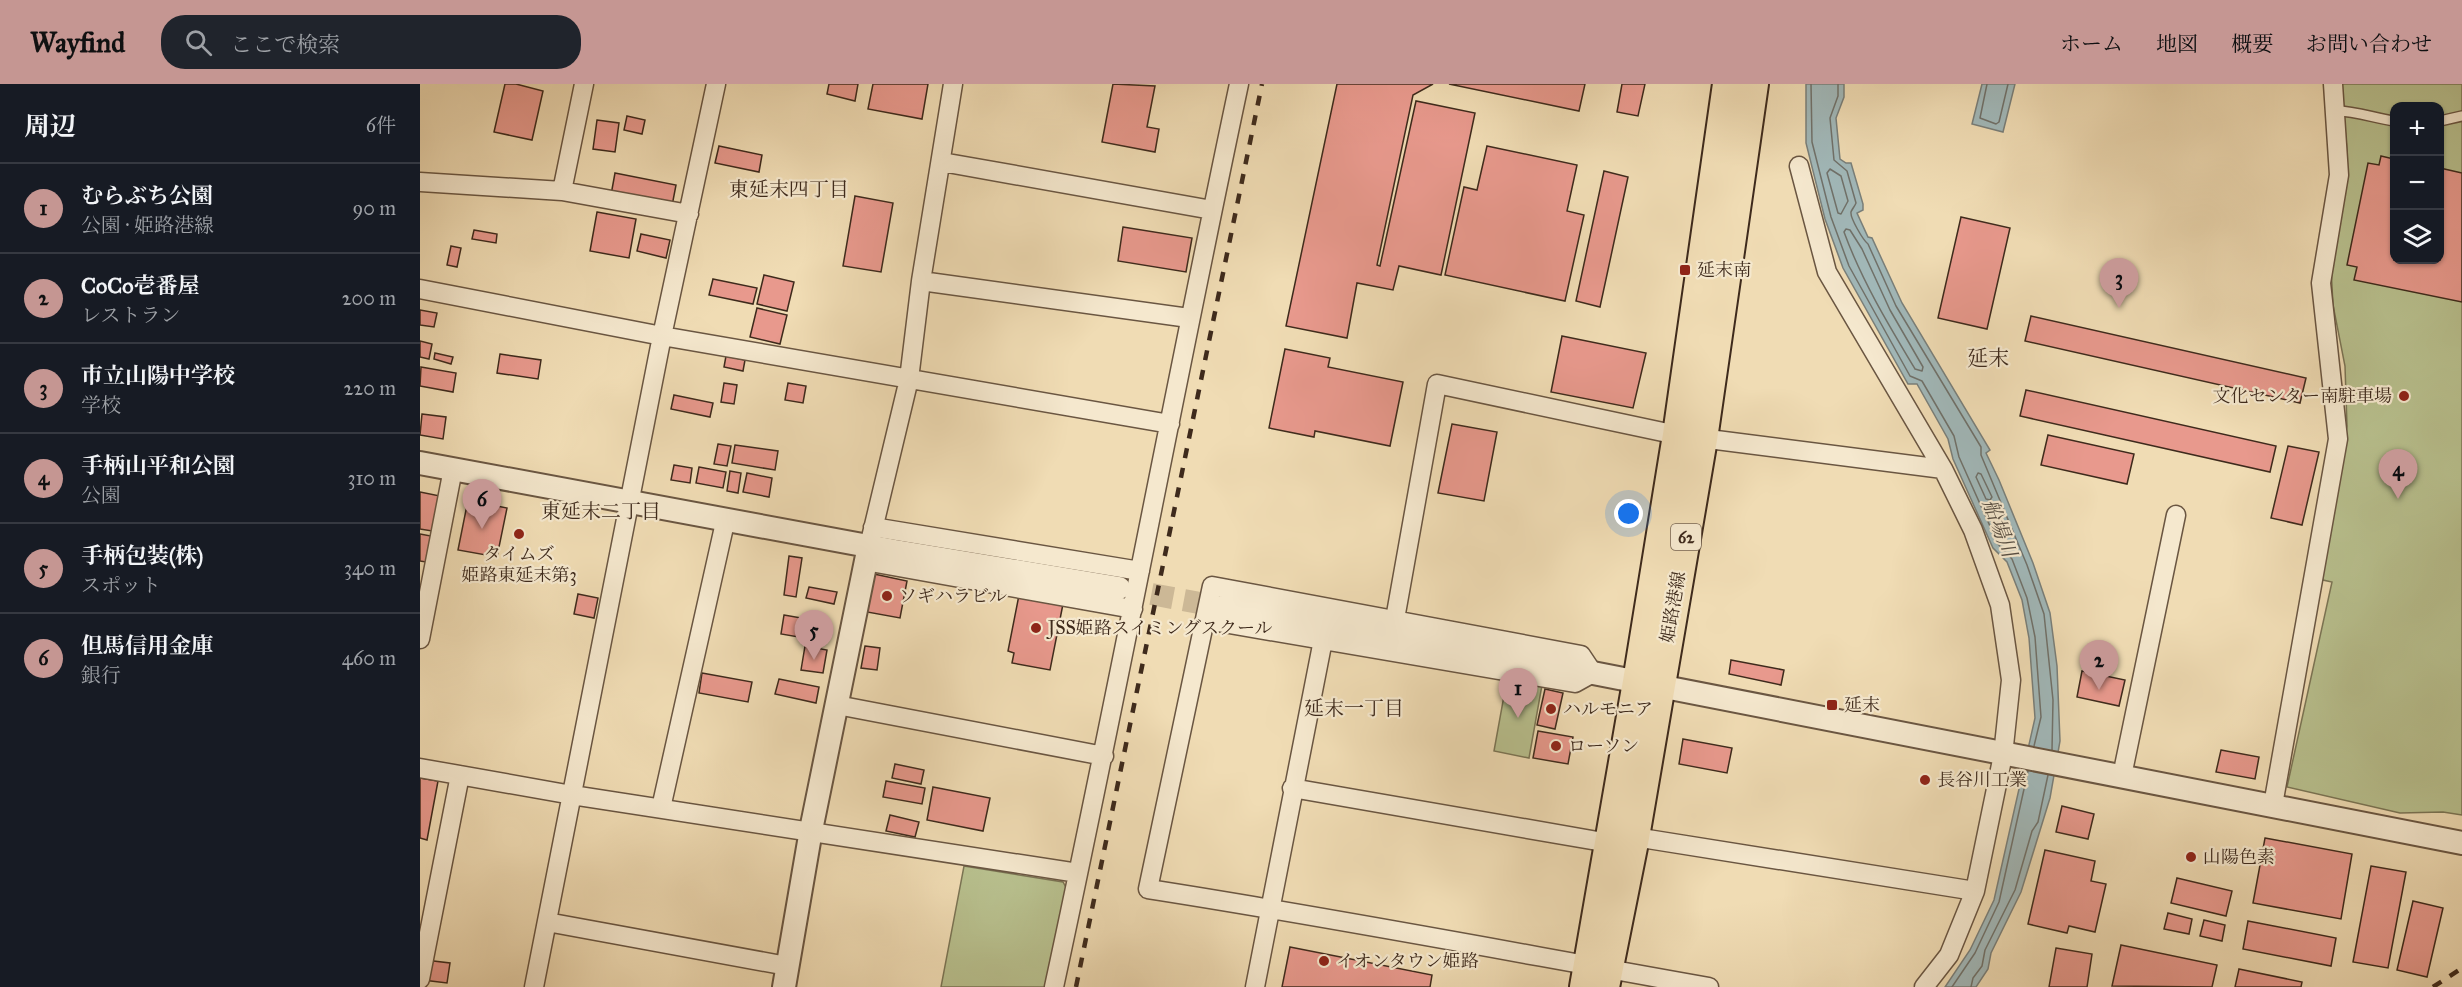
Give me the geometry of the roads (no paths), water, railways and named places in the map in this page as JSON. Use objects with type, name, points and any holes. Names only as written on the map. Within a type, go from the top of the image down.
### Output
[{"type":"main road","name":"姫路港線","points":[[1690,437],[1727,84]]},
{"type":"main road","name":"姫路港線","points":[[1596,978],[1754,84]]},
{"type":"street","points":[[562,191],[584,84]]},
{"type":"street","points":[[534,987],[662,336],[716,84]]},
{"type":"street","points":[[547,922],[786,977],[811,830],[869,545],[909,379],[921,281],[953,84]]},
{"type":"street","points":[[1054,987],[1104,756],[1189,318],[1239,84]]},
{"type":"street","points":[[2273,805],[2338,439],[2321,283],[2339,175],[2333,84]]},
{"type":"street","points":[[942,162],[1212,210]]},
{"type":"street","points":[[1799,166],[1827,272],[1943,469],[1973,530],[2000,605],[2011,680],[2004,755],[1975,891],[1949,955],[1924,987]]},
{"type":"street","points":[[420,182],[562,191],[689,214]]},
{"type":"street","points":[[921,281],[1189,318]]},
{"type":"street","points":[[420,289],[662,336],[1170,424]]},
{"type":"street","points":[[1395,620],[1437,384],[1690,437],[1943,469]]},
{"type":"street","points":[[420,463],[1119,588]]},
{"type":"street","points":[[420,639],[427,570],[453,469]]},
{"type":"street","points":[[2122,776],[2176,515]]},
{"type":"street","points":[[661,808],[726,518]]},
{"type":"street","points":[[869,545],[1140,571]]},
{"type":"street","points":[[869,545],[1133,609]]},
{"type":"street","points":[[1213,604],[1593,673],[2462,843]]},
{"type":"street","points":[[1213,604],[1395,620],[1581,655],[1593,673]]},
{"type":"street","points":[[1213,604],[1323,640],[1575,683],[1593,673]]},
{"type":"street","points":[[1213,604],[1148,889],[1270,908],[1596,978],[1708,987]]},
{"type":"street","points":[[1255,987],[1292,788],[1323,640]]},
{"type":"street","points":[[837,705],[1104,756]]},
{"type":"street","points":[[420,768],[572,795],[811,830],[1078,873]]},
{"type":"street","points":[[420,979],[460,775]]},
{"type":"street","points":[[1292,788],[1622,840],[1975,891]]},
{"type":"lane","points":[[2336,111],[2355,111],[2371,118],[2390,120]]},
{"type":"lane","points":[[2444,120],[2462,116]]},
{"type":"water","name":"船場川","points":[[1806,84],[1844,84],[1844,97],[1836,118],[1840,159],[1851,163],[1863,204],[1863,210],[1857,213],[1868,237],[1872,238],[1902,303],[1990,450],[1986,453],[2033,563],[2050,613],[2057,666],[2060,741],[2050,798],[2021,892],[1991,953],[1988,969],[1976,987],[1945,987],[1970,950],[1994,900],[2035,718],[2029,638],[2022,600],[2007,562],[1993,548],[1953,459],[1948,439],[1917,384],[1908,384],[1843,268],[1825,219],[1806,143]]},
{"type":"water","points":[[1982,84],[2015,84],[2003,132],[1972,124]]},
{"type":"tunnel","points":[[1119,588],[1221,607]]},
{"type":"railway","points":[[1076,987],[1262,84]]},
{"type":"railway","points":[[2433,987],[2462,968]]},
{"type":"place","name":"延末南","points":[[1685,270]]},
{"type":"place","name":"市立山陽中学校","points":[[2119,308]]},
{"type":"place","name":"文化センター南駐車場","points":[[2404,396]]},
{"type":"place","name":"手柄山平和公園","points":[[2398,499]]},
{"type":"place","name":"但馬信用金庫","points":[[482,529]]},
{"type":"place","name":"タイムズ 姫路東延末第3","points":[[519,534]]},
{"type":"place","name":"ソギハラビル","points":[[887,596]]},
{"type":"place","name":"JSS姫路スイミングスクール","points":[[1036,628]]},
{"type":"place","name":"手柄包装(株)","points":[[814,660]]},
{"type":"place","name":"CoCo壱番屋","points":[[2099,690]]},
{"type":"place","name":"延末","points":[[1832,705]]},
{"type":"place","name":"ハルモニア","points":[[1551,709]]},
{"type":"place","name":"むらぶち公園","points":[[1518,718]]},
{"type":"place","name":"ローソン","points":[[1556,746]]},
{"type":"place","name":"長谷川工業","points":[[1925,780]]},
{"type":"place","name":"山陽色素","points":[[2191,857]]},
{"type":"place","name":"イオンタウン姫路","points":[[1324,961]]},
{"type":"district","name":"東延末四丁目","points":[[789,189]]},
{"type":"district","name":"延末","points":[[1988,358]]},
{"type":"district","name":"東延末二丁目","points":[[601,511]]},
{"type":"district","name":"延末一丁目","points":[[1354,708]]}]
